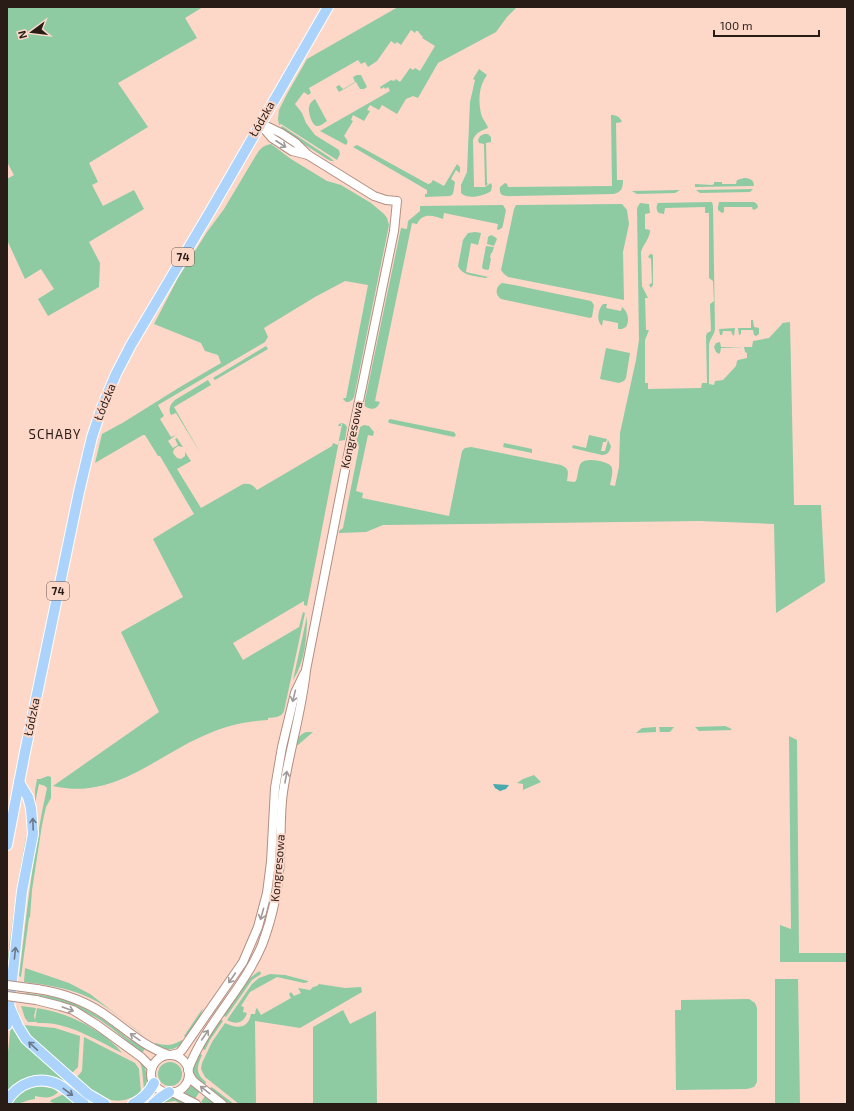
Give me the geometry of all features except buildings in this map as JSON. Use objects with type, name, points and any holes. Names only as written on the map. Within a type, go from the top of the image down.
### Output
[{"type":"main road","name":"Łódzka","points":[[7,845],[77,499],[96,422],[114,379],[131,345],[328,7]]},
{"type":"main road","points":[[7,1025],[8,1001],[22,891],[33,834],[31,808],[28,797],[19,782]]},
{"type":"main road","points":[[7,817],[16,798]]},
{"type":"main road","points":[[8,1001],[18,1026],[26,1039],[62,1072],[84,1100]]},
{"type":"main road","points":[[7,1101],[13,1092],[19,1087],[27,1083],[40,1080],[54,1083],[84,1100],[105,1104]]},
{"type":"main road","points":[[133,1104],[143,1098],[154,1083]]},
{"type":"main road","points":[[153,1104],[170,1092]]},
{"type":"street","name":"Kongresowa","points":[[188,1072],[195,1053],[203,1039],[241,983],[258,954],[273,913],[278,889],[283,795],[292,739],[304,689],[306,670],[350,445],[394,231],[397,201],[380,199],[308,155],[296,142],[277,130],[260,123]]},
{"type":"street","name":"Kongresowa","points":[[170,1055],[182,1050],[234,976],[258,927],[267,893],[271,862],[274,793],[282,747],[295,693],[306,670]]},
{"type":"street","points":[[7,985],[61,994],[89,1005],[158,1052],[175,1056],[182,1060],[187,1066],[187,1081],[180,1090],[170,1092]]},
{"type":"street","points":[[8,1001],[36,1000],[73,1010],[97,1025],[141,1057],[152,1068]]},
{"type":"street","points":[[170,1055],[160,1058],[152,1068],[154,1083],[158,1089],[170,1092],[196,1104]]},
{"type":"street","points":[[188,1072],[194,1081],[222,1104]]},
{"type":"green space","points":[[7,7],[203,7],[185,18],[197,38],[118,83],[148,127],[89,163],[98,182],[92,185],[103,206],[134,190],[144,209],[89,242],[100,263],[99,287],[48,316],[38,299],[54,289],[41,269],[25,279],[7,240],[7,179],[14,175],[7,162]]},
{"type":"green space","points":[[398,7],[517,7],[507,17],[496,32],[438,63],[418,98],[413,96],[406,99],[397,114],[382,105],[379,110],[370,105],[367,110],[370,111],[364,121],[353,115],[351,120],[353,121],[344,136],[347,140],[346,145],[320,131],[390,91],[388,87],[381,89],[380,87],[391,80],[394,81],[396,79],[400,82],[410,68],[413,70],[415,68],[420,71],[435,46],[422,38],[423,37],[418,31],[415,33],[411,30],[401,45],[397,42],[395,44],[391,41],[377,61],[368,67],[365,62],[361,64],[358,60],[309,88],[311,93],[308,95],[304,92],[295,104],[315,135],[339,150],[340,154],[337,160],[281,124],[279,125],[279,110],[307,59]]},
{"type":"green space","points":[[479,69],[487,75],[480,90],[479,101],[482,117],[488,128],[477,133],[473,140],[474,187],[485,187],[491,183],[492,186],[491,191],[488,193],[472,197],[461,193],[461,185],[467,172],[470,102],[475,80],[473,79]]},
{"type":"green space","points":[[361,75],[367,87],[360,89],[356,82],[339,92],[336,87],[339,85],[343,89],[355,82],[353,77]]},
{"type":"green space","points":[[315,99],[327,121],[318,126],[312,122],[309,112],[310,104]]},
{"type":"green space","points":[[611,115],[615,115],[622,122],[616,123],[617,180],[623,180],[622,187],[619,192],[614,194],[509,196],[504,196],[500,193],[500,187],[505,183],[508,187],[612,186]]},
{"type":"green space","points":[[282,126],[334,161],[327,159],[282,130]]},
{"type":"green space","points":[[488,134],[491,137],[491,142],[486,143],[488,184],[485,186],[484,144],[479,143],[478,140],[480,136]]},
{"type":"green space","points":[[271,144],[291,159],[327,181],[341,185],[371,203],[387,218],[389,225],[354,397],[349,402],[346,402],[343,399],[346,398],[368,285],[345,281],[315,297],[264,328],[268,337],[265,342],[158,405],[164,416],[160,419],[171,437],[176,435],[168,441],[173,448],[178,445],[175,439],[177,438],[183,447],[178,446],[174,449],[173,453],[177,458],[181,459],[185,456],[185,452],[191,461],[177,469],[201,508],[243,484],[251,485],[257,490],[332,446],[333,443],[338,445],[342,424],[341,426],[338,426],[339,424],[341,423],[344,424],[347,427],[345,440],[339,441],[307,606],[304,605],[304,601],[233,643],[243,660],[299,627],[303,612],[305,613],[284,711],[279,716],[268,718],[268,720],[235,725],[211,732],[114,782],[95,787],[75,789],[53,786],[159,712],[121,632],[183,597],[153,539],[194,514],[160,456],[158,456],[145,435],[95,463],[102,434],[221,363],[218,355],[205,351],[201,343],[154,324],[178,278],[207,232],[224,209],[258,152],[264,146]]},
{"type":"green space","points":[[357,145],[428,184],[433,180],[444,186],[457,164],[460,167],[460,173],[456,170],[451,179],[455,182],[453,194],[450,196],[425,197],[427,190],[353,147]]},
{"type":"green space","points":[[744,178],[751,180],[754,186],[695,187],[695,184],[712,185],[714,182],[722,182],[722,184],[736,184],[737,180]]},
{"type":"green space","points":[[753,189],[750,192],[700,193],[696,190]]},
{"type":"green space","points":[[680,190],[675,193],[637,194],[632,191]]},
{"type":"green space","points":[[712,202],[715,329],[709,345],[709,384],[714,385],[715,381],[723,380],[736,366],[738,360],[747,358],[747,353],[745,352],[744,347],[752,347],[753,341],[769,338],[782,323],[790,322],[794,505],[821,505],[825,582],[776,613],[774,524],[700,521],[383,525],[366,532],[339,533],[339,531],[343,528],[359,447],[356,443],[360,427],[364,425],[369,426],[374,432],[373,436],[368,435],[356,491],[363,493],[362,498],[449,516],[462,451],[465,448],[471,447],[561,465],[568,471],[567,481],[574,482],[576,481],[580,465],[583,461],[601,461],[611,466],[612,473],[610,485],[615,486],[619,467],[620,433],[639,340],[637,208],[640,203],[649,204],[650,213],[645,214],[645,229],[650,230],[650,233],[641,252],[642,286],[648,298],[645,298],[646,330],[649,330],[645,340],[645,383],[648,383],[648,389],[701,388],[702,383],[707,383],[706,336],[707,333],[711,331],[710,304],[714,301],[713,281],[709,278],[709,213],[705,213],[705,207],[665,208],[664,214],[658,212],[657,207],[658,203]]},
{"type":"green space","points":[[719,202],[754,202],[758,207],[753,210],[752,207],[724,207],[724,212],[722,213],[718,210]]},
{"type":"green space","points":[[622,204],[627,210],[629,224],[623,252],[624,300],[508,277],[501,270],[516,205]]},
{"type":"green space","points":[[503,205],[506,210],[503,225],[502,228],[498,230],[498,224],[444,213],[443,219],[425,216],[419,220],[417,224],[412,223],[375,401],[380,402],[377,407],[373,409],[366,407],[364,405],[401,228],[407,229],[408,221],[420,211],[420,206]]},
{"type":"green space","points":[[468,233],[481,233],[478,245],[471,243],[466,272],[488,277],[486,278],[466,274],[458,266],[463,240]]},
{"type":"green space","points":[[491,235],[497,239],[494,246],[487,244],[488,237]]},
{"type":"green space","points":[[486,246],[494,247],[491,253],[488,270],[483,269],[482,267]]},
{"type":"green space","points":[[650,254],[653,255],[653,285],[651,288],[649,285],[652,283],[651,259],[648,257]]},
{"type":"green space","points":[[502,283],[591,301],[594,305],[592,317],[590,318],[501,299],[497,293],[497,289]]},
{"type":"green space","points":[[603,304],[607,304],[606,308],[621,311],[622,307],[624,309],[628,319],[626,327],[618,329],[618,323],[603,320],[602,326],[600,324],[598,315]]},
{"type":"green space","points":[[751,320],[753,320],[754,327],[759,328],[759,334],[756,336],[754,335],[753,330],[741,330],[741,334],[739,335],[738,328],[751,328]]},
{"type":"green space","points":[[735,328],[734,336],[731,331],[723,331],[722,335],[720,335],[719,329]]},
{"type":"green space","points":[[720,342],[721,347],[744,347],[721,348],[719,354],[716,352],[714,347],[716,343]]},
{"type":"green space","points":[[266,346],[268,349],[215,380],[213,378]]},
{"type":"green space","points":[[606,348],[630,353],[626,378],[624,381],[619,383],[600,379]]},
{"type":"green space","points":[[208,380],[211,385],[174,407],[201,454],[176,413],[171,415],[170,409],[175,400]]},
{"type":"green space","points":[[390,419],[454,432],[456,435],[454,437],[389,423],[388,421]]},
{"type":"green space","points":[[589,435],[607,439],[606,442],[603,442],[601,451],[605,451],[608,440],[611,446],[608,453],[602,455],[572,448],[573,445],[586,448]]},
{"type":"green space","points":[[504,443],[532,449],[532,453],[503,447]]},
{"type":"green space","points":[[307,616],[303,657],[293,680]]},
{"type":"green space","points":[[725,726],[732,730],[699,731],[695,727]]},
{"type":"green space","points":[[656,727],[656,732],[636,733],[642,728]]},
{"type":"green space","points":[[659,727],[674,727],[670,732],[660,732]]},
{"type":"green space","points":[[307,732],[313,732],[298,745],[296,745],[299,737]]},
{"type":"green space","points":[[789,736],[797,740],[799,953],[847,953],[847,962],[780,962],[780,925],[791,929]]},
{"type":"green space","points":[[534,775],[541,782],[523,790],[523,784],[517,783],[523,779]]},
{"type":"green space","points":[[48,776],[51,777],[51,798],[46,807],[42,825],[21,977],[19,976],[31,882],[47,788],[39,784],[35,803],[35,790],[37,779]]},
{"type":"green space","points":[[26,837],[27,843],[7,996],[9,948],[17,886]]},
{"type":"green space","points":[[25,968],[69,983],[90,994],[146,1037],[98,1002],[62,988],[24,982]]},
{"type":"green space","points":[[260,971],[261,974],[252,980],[226,1017],[224,1016],[244,985],[249,979]]},
{"type":"green space","points":[[270,974],[285,975],[308,982],[304,983],[277,977],[250,992],[241,1006],[244,1007],[243,1012],[247,1013],[242,1021],[236,1023],[227,1020],[252,984],[259,978]]},
{"type":"green space","points":[[775,979],[798,979],[800,1104],[775,1104]]},
{"type":"green space","points":[[319,984],[345,988],[361,987],[362,992],[300,1028],[255,1021],[256,1104],[239,1104],[205,1077],[201,1069],[202,1063],[212,1042],[225,1023],[238,1027],[245,1025],[250,1019],[251,1014],[255,1014],[257,1008],[261,1015],[291,998],[289,994],[291,992],[294,996],[301,993],[298,988],[310,990]]},
{"type":"green space","points":[[26,993],[66,1000],[83,1007],[145,1049],[142,1053],[106,1024],[91,1015],[55,1001],[26,995]]},
{"type":"green space","points":[[749,999],[755,1003],[757,1008],[757,1082],[754,1087],[747,1089],[676,1090],[675,1010],[681,1010],[681,1000]]},
{"type":"green space","points":[[17,1006],[24,1025],[55,1028],[80,1036],[78,1067],[72,1073],[27,1035],[19,1018]]},
{"type":"green space","points":[[21,1006],[36,1008],[34,1016],[35,1020],[37,1008],[55,1012],[80,1022],[104,1036],[122,1053],[91,1037],[67,1027],[37,1023],[36,1021],[28,1022]]},
{"type":"green space","points":[[203,1008],[200,1018],[186,1038],[184,1036]]},
{"type":"green space","points":[[343,1010],[350,1024],[376,1011],[377,1104],[313,1104],[313,1027]]},
{"type":"green space","points":[[220,1019],[223,1021],[205,1050],[202,1049],[206,1039]]},
{"type":"green space","points":[[11,1024],[96,1104],[90,1104],[54,1079],[7,1093],[7,1061]]},
{"type":"green space","points":[[84,1037],[135,1063],[139,1069],[141,1093],[131,1098],[122,1100],[106,1098],[92,1090],[77,1077],[82,1071]]},
{"type":"green space","points":[[182,1040],[183,1042],[180,1045],[173,1049],[158,1047],[155,1044],[169,1045]]},
{"type":"green space","points":[[199,1053],[202,1055],[198,1070],[202,1079],[206,1082],[205,1085],[197,1077],[194,1071]]},
{"type":"green space","points":[[140,1062],[145,1068],[147,1075],[147,1083],[144,1090],[142,1069]]},
{"type":"green space","points":[[170,1062],[175,1063],[181,1069],[181,1079],[175,1085],[170,1086],[165,1085],[159,1079],[158,1074],[159,1069],[165,1063]]},
{"type":"green space","points":[[192,1085],[200,1091],[195,1099],[185,1094]]},
{"type":"green space","points":[[37,1086],[52,1088],[58,1092],[50,1097],[35,1096],[35,1099],[12,1104],[22,1092]]},
{"type":"green space","points":[[211,1087],[234,1104],[229,1104],[210,1089]]},
{"type":"green space","points":[[64,1094],[74,1104],[59,1104],[50,1102],[51,1100]]},
{"type":"green space","points":[[205,1096],[215,1104],[204,1104],[201,1102]]},
{"type":"green space","points":[[169,1097],[179,1099],[188,1104],[181,1104],[175,1101],[161,1103]]},
{"type":"water","points":[[493,784],[509,785],[506,789],[500,791],[495,788]]},
{"type":"district","name":"SCHABY","points":[[55,434]]}]
